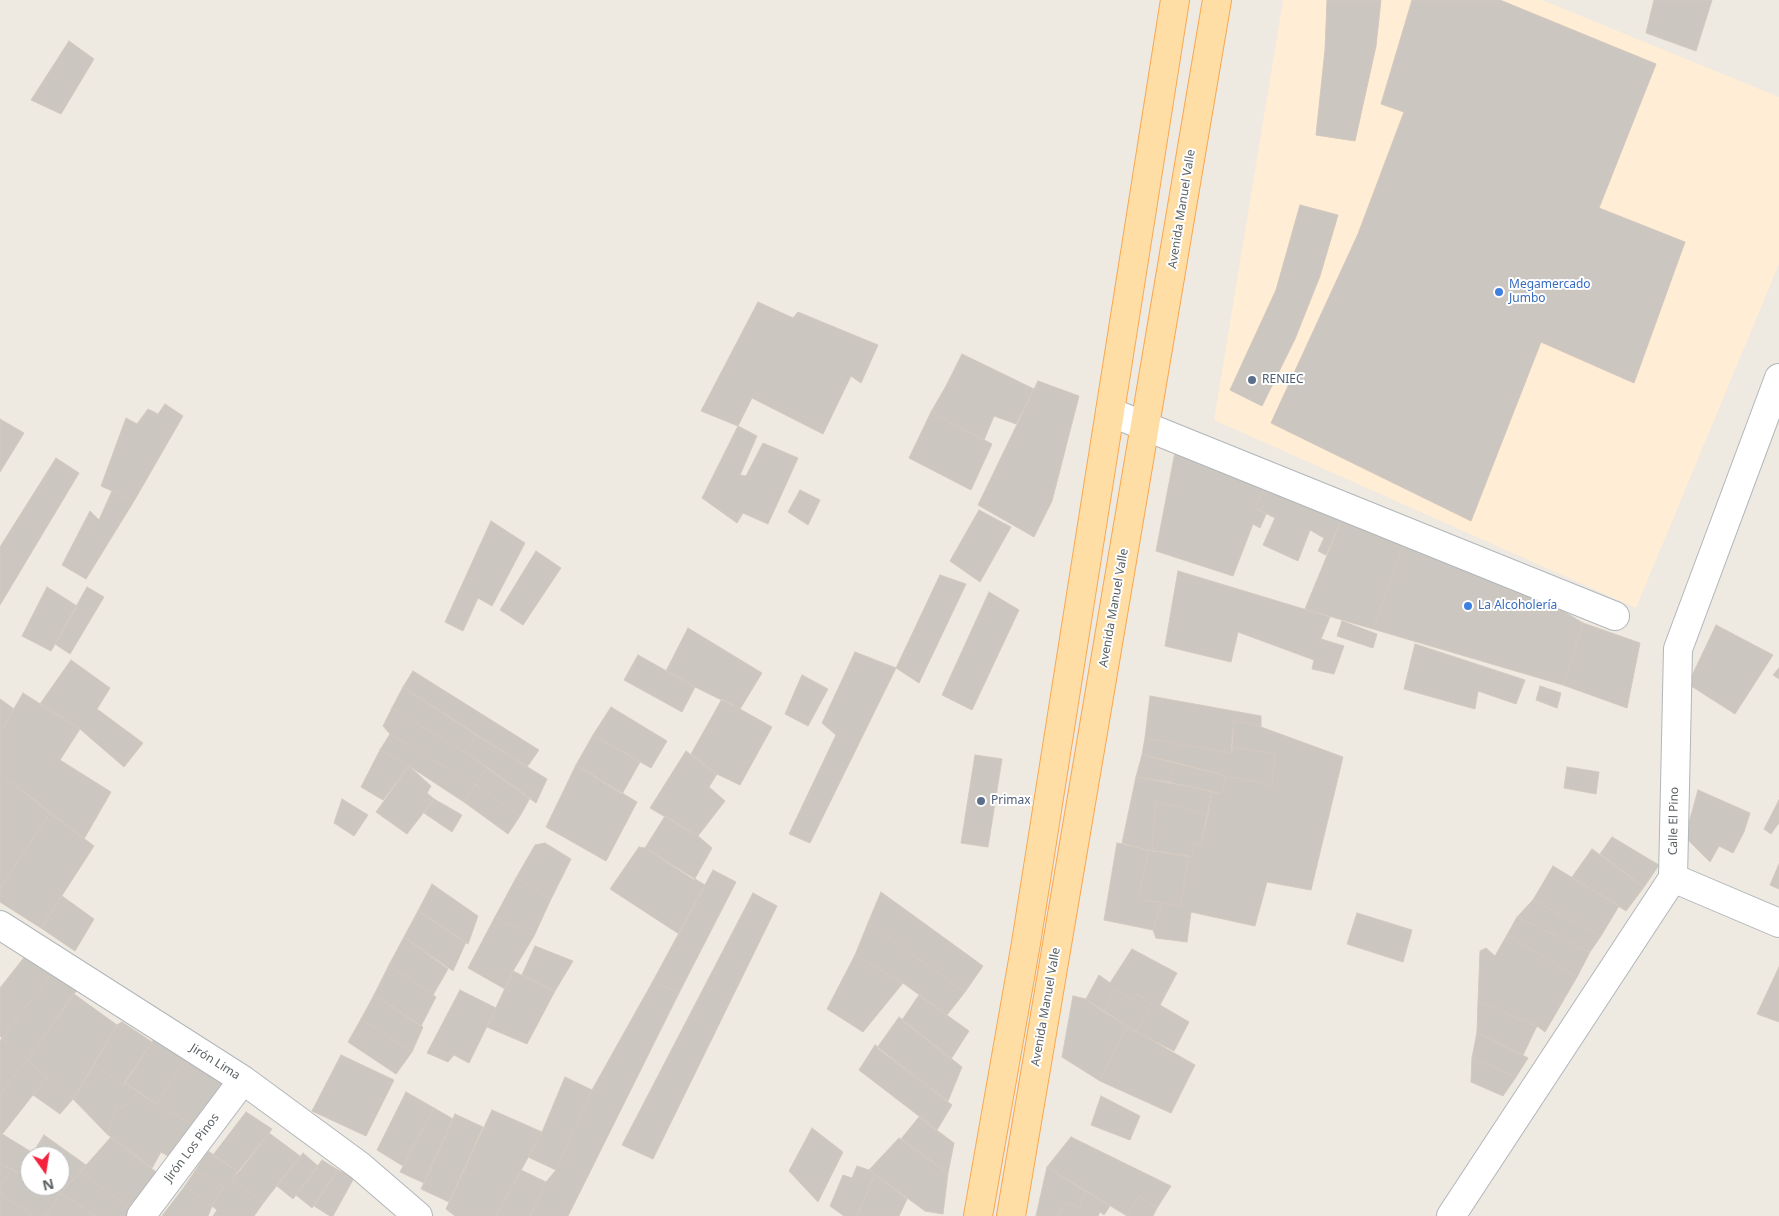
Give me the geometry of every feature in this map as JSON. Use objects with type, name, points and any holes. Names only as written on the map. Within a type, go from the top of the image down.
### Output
[{"type":"main road","points":[[978,1216],[1026,943],[1175,0]]},
{"type":"main road","name":"Avenida Manuel Valle","points":[[1011,1216],[1217,0]]},
{"type":"street","name":"Calle El Pino","points":[[1673,878],[1678,649],[1779,378]]},
{"type":"street","points":[[1110,412],[1615,616]]},
{"type":"street","points":[[1451,1216],[1673,878],[1779,923]]},
{"type":"street","name":"Jirón Lima","points":[[0,925],[243,1080],[360,1166],[418,1216]]},
{"type":"street","name":"Jirón Los Pinos","points":[[141,1216],[243,1080]]},
{"type":"shaded area","points":[[1283,0],[1542,0],[1779,97],[1779,264],[1636,608],[1214,420]]},
{"type":"building","points":[[1327,0],[1381,0],[1376,46],[1355,141],[1316,135],[1325,50]]},
{"type":"building","name":"Megamercado Jumbo","points":[[1412,0],[1500,0],[1656,64],[1599,208],[1685,242],[1634,383],[1541,342],[1471,521],[1271,423],[1358,234],[1404,112],[1381,104]]},
{"type":"building","points":[[1654,0],[1712,0],[1696,51],[1646,33]]},
{"type":"building","points":[[69,41],[94,59],[61,114],[31,100]]},
{"type":"building","points":[[1300,205],[1338,215],[1320,276],[1295,339],[1262,406],[1230,390],[1276,290]]},
{"type":"building","points":[[758,302],[793,318],[798,312],[878,345],[861,383],[851,376],[823,434],[752,398],[738,426],[701,411]]},
{"type":"building","points":[[962,354],[1034,389],[1016,424],[994,416],[984,440],[931,412]]},
{"type":"building","points":[[1038,381],[1079,396],[1052,501],[1034,537],[978,505]]},
{"type":"building","points":[[165,404],[183,416],[134,501],[101,486],[126,418],[137,424],[148,409],[158,414]]},
{"type":"building","points":[[931,412],[992,444],[971,490],[909,458]]},
{"type":"building","points":[[0,419],[24,433],[0,472]]},
{"type":"building","points":[[738,426],[757,436],[740,475],[746,476],[763,443],[798,458],[768,524],[743,513],[737,523],[702,498]]},
{"type":"building","points":[[1176,447],[1266,485],[1255,508],[1266,514],[1260,528],[1253,524],[1233,576],[1156,551]]},
{"type":"building","points":[[56,458],[79,473],[0,605],[0,547]]},
{"type":"building","points":[[1266,485],[1342,519],[1326,555],[1318,551],[1324,538],[1310,530],[1298,561],[1263,545],[1275,518],[1255,508]]},
{"type":"building","points":[[800,490],[820,500],[808,525],[788,512]]},
{"type":"building","points":[[112,491],[134,501],[86,579],[62,565],[90,511],[99,520]]},
{"type":"building","points":[[979,510],[1011,527],[980,582],[950,561]]},
{"type":"building","points":[[1342,519],[1404,544],[1373,629],[1305,609]]},
{"type":"building","points":[[491,521],[525,543],[492,606],[478,598],[463,631],[445,622]]},
{"type":"building","name":"La Alcoholería","points":[[1404,544],[1525,588],[1583,623],[1563,685],[1373,629]]},
{"type":"building","points":[[536,551],[561,568],[523,625],[500,610]]},
{"type":"building","points":[[1178,571],[1330,617],[1321,639],[1344,646],[1334,674],[1312,669],[1314,660],[1238,632],[1231,662],[1165,646]]},
{"type":"building","points":[[940,575],[966,584],[919,683],[896,668]]},
{"type":"building","points":[[47,587],[77,606],[51,651],[22,636]]},
{"type":"building","points":[[87,587],[104,597],[70,654],[55,644]]},
{"type":"building","points":[[989,592],[1019,610],[972,710],[942,695]]},
{"type":"building","points":[[1342,621],[1377,634],[1373,648],[1337,636]]},
{"type":"building","points":[[1583,623],[1640,643],[1627,708],[1563,685]]},
{"type":"building","points":[[1716,625],[1773,655],[1735,714],[1688,684]]},
{"type":"building","points":[[688,628],[762,673],[740,709],[666,671]]},
{"type":"building","points":[[1415,644],[1525,680],[1516,704],[1478,691],[1475,709],[1404,689]]},
{"type":"building","points":[[855,652],[896,668],[810,843],[789,834],[836,735],[822,723]]},
{"type":"building","points":[[638,655],[695,687],[682,712],[624,680]]},
{"type":"building","points":[[71,660],[110,688],[97,709],[143,743],[124,767],[80,729],[40,704]]},
{"type":"building","points":[[1779,668],[1779,679],[1773,675]]},
{"type":"building","points":[[413,671],[539,750],[527,767],[403,687]]},
{"type":"building","points":[[802,675],[828,689],[808,726],[785,714]]},
{"type":"building","points":[[1540,686],[1561,693],[1557,708],[1536,700]]},
{"type":"building","points":[[403,687],[476,735],[465,752],[392,708]]},
{"type":"building","points":[[23,693],[80,729],[60,760],[111,792],[84,839],[0,773],[0,733]]},
{"type":"building","points":[[1150,696],[1261,716],[1261,727],[1234,720],[1232,753],[1145,738]]},
{"type":"building","points":[[0,699],[14,709],[0,733]]},
{"type":"building","points":[[722,699],[772,727],[740,785],[717,774],[691,754]]},
{"type":"building","points":[[611,707],[667,741],[651,768],[593,735]]},
{"type":"building","points":[[392,708],[487,767],[475,785],[390,734],[383,726]]},
{"type":"building","points":[[1234,720],[1261,727],[1343,757],[1311,890],[1267,882],[1255,926],[1191,912],[1187,942],[1156,938],[1153,930],[1162,903],[1180,906],[1189,856],[1192,857],[1194,843],[1201,844],[1212,791],[1221,794],[1226,776],[1272,785],[1275,754],[1231,747]]},
{"type":"building","points":[[390,734],[475,785],[464,802],[409,766],[380,750]]},
{"type":"building","points":[[476,735],[547,779],[536,803],[465,752]]},
{"type":"building","points":[[593,735],[640,762],[622,794],[576,765]]},
{"type":"building","points":[[1145,738],[1232,753],[1231,747],[1275,754],[1272,785],[1226,776],[1142,755]]},
{"type":"building","points":[[380,750],[409,766],[383,800],[361,787]]},
{"type":"building","points":[[686,751],[717,774],[709,787],[725,801],[698,836],[650,808]]},
{"type":"building","name":"Primax","points":[[975,755],[1002,759],[988,847],[961,843]]},
{"type":"building","points":[[1142,755],[1174,762],[1169,782],[1136,777]]},
{"type":"building","points":[[1174,762],[1226,776],[1221,794],[1169,782]]},
{"type":"building","points":[[576,765],[637,802],[606,861],[546,827]]},
{"type":"building","points":[[409,766],[431,786],[427,793],[434,799],[407,834],[376,812]]},
{"type":"building","points":[[487,767],[530,798],[520,816],[475,785]]},
{"type":"building","points":[[1567,767],[1599,772],[1596,794],[1564,788]]},
{"type":"building","points":[[0,773],[50,813],[0,888]]},
{"type":"building","points":[[1136,777],[1212,791],[1208,815],[1156,801],[1152,851],[1122,843]]},
{"type":"building","points":[[475,785],[520,816],[508,834],[464,802]]},
{"type":"building","points":[[1698,790],[1750,813],[1744,832],[1733,853],[1719,846],[1710,862],[1685,837]]},
{"type":"building","points":[[342,799],[368,815],[354,836],[334,823]]},
{"type":"building","points":[[434,799],[462,815],[452,832],[424,813]]},
{"type":"building","points":[[1779,800],[1779,824],[1771,834],[1764,829]]},
{"type":"building","points":[[1156,801],[1208,815],[1201,844],[1194,843],[1192,857],[1152,851]]},
{"type":"building","points":[[50,813],[94,846],[41,928],[0,902],[0,888]]},
{"type":"building","points":[[665,816],[698,836],[712,848],[694,880],[645,848]]},
{"type":"building","points":[[1612,837],[1659,865],[1644,887],[1600,854]]},
{"type":"building","points":[[545,843],[571,859],[551,899],[516,878],[535,845]]},
{"type":"building","points":[[1117,843],[1149,850],[1138,899],[1162,903],[1153,930],[1104,920]]},
{"type":"building","points":[[639,847],[645,848],[705,885],[679,934],[610,889]]},
{"type":"building","points":[[1592,849],[1644,887],[1626,911],[1572,877]]},
{"type":"building","points":[[1149,850],[1189,856],[1180,906],[1138,899]]},
{"type":"building","points":[[1779,864],[1779,889],[1770,885]]},
{"type":"building","points":[[1553,866],[1619,906],[1601,936],[1533,900]]},
{"type":"building","points":[[713,870],[736,882],[679,993],[653,981]]},
{"type":"building","points":[[516,878],[551,899],[534,936],[495,917]]},
{"type":"building","points":[[432,884],[478,916],[468,944],[418,911]]},
{"type":"building","points":[[881,892],[983,966],[965,992],[868,923]]},
{"type":"building","points":[[753,893],[777,906],[653,1159],[622,1145]]},
{"type":"building","points":[[62,896],[94,919],[75,951],[41,928]]},
{"type":"building","points":[[1533,900],[1601,936],[1590,952],[1517,917]]},
{"type":"building","points":[[418,911],[466,942],[453,971],[404,937]]},
{"type":"building","points":[[1357,913],[1412,930],[1403,962],[1347,944]]},
{"type":"building","points":[[495,917],[534,936],[513,971],[505,989],[468,968]]},
{"type":"building","points":[[1517,917],[1590,952],[1577,977],[1507,935]]},
{"type":"building","points":[[868,923],[965,992],[947,1015],[903,983],[855,955]]},
{"type":"building","points":[[1507,935],[1577,977],[1545,1032],[1537,1026],[1478,1002],[1480,951],[1486,948],[1495,956]]},
{"type":"building","points":[[404,937],[448,969],[433,995],[389,965]]},
{"type":"building","points":[[535,946],[573,961],[555,991],[522,975]]},
{"type":"building","points":[[1132,949],[1177,973],[1160,1005],[1189,1022],[1174,1051],[1137,1032],[1151,1004],[1137,994],[1134,1001],[1115,989],[1104,1012],[1086,999],[1099,975],[1110,983]]},
{"type":"building","points":[[26,955],[51,975],[2,1038],[0,1036],[0,988]]},
{"type":"building","points":[[855,955],[903,983],[863,1032],[827,1009]]},
{"type":"building","points":[[389,965],[436,997],[421,1026],[374,995]]},
{"type":"building","points":[[1779,967],[1779,1022],[1757,1014]]},
{"type":"building","points":[[513,971],[555,991],[527,1044],[487,1027]]},
{"type":"building","points":[[51,975],[77,990],[27,1060],[2,1038]]},
{"type":"building","points":[[653,981],[679,993],[568,1216],[530,1216],[546,1182],[556,1170],[592,1090]]},
{"type":"building","points":[[1115,989],[1134,1001],[1137,994],[1151,1004],[1137,1032],[1104,1012]]},
{"type":"building","points":[[460,990],[496,1008],[469,1063],[454,1055],[448,1062],[427,1053]]},
{"type":"building","points":[[74,994],[117,1025],[73,1099],[27,1060]]},
{"type":"building","points":[[374,995],[423,1027],[412,1052],[361,1019]]},
{"type":"building","points":[[919,995],[969,1031],[951,1059],[902,1020]]},
{"type":"building","points":[[1073,996],[1086,999],[1127,1026],[1100,1081],[1062,1057]]},
{"type":"building","points":[[1478,1002],[1537,1026],[1523,1055],[1477,1032]]},
{"type":"building","points":[[899,1017],[962,1067],[948,1101],[877,1048]]},
{"type":"building","points":[[361,1019],[412,1052],[396,1074],[348,1042]]},
{"type":"building","points":[[122,1022],[152,1042],[122,1086],[95,1063],[117,1025]]},
{"type":"building","points":[[1127,1026],[1195,1065],[1171,1113],[1100,1081]]},
{"type":"building","points":[[1477,1032],[1528,1058],[1516,1077],[1472,1058]]},
{"type":"building","points":[[2,1038],[27,1060],[0,1095],[0,1041]]},
{"type":"building","points":[[154,1039],[186,1060],[156,1104],[125,1083]]},
{"type":"building","points":[[875,1045],[952,1105],[937,1130],[859,1070]]},
{"type":"building","points":[[341,1055],[394,1080],[366,1136],[312,1111]]},
{"type":"building","points":[[1472,1058],[1516,1077],[1503,1096],[1471,1082]]},
{"type":"building","points":[[27,1060],[47,1077],[0,1137],[0,1095]]},
{"type":"building","points":[[186,1060],[226,1085],[198,1127],[156,1104]]},
{"type":"building","points":[[95,1063],[122,1086],[125,1083],[138,1091],[124,1108],[117,1106],[107,1134],[73,1099]]},
{"type":"building","points":[[47,1077],[73,1099],[60,1114],[33,1095]]},
{"type":"building","points":[[565,1077],[592,1090],[556,1170],[528,1157],[542,1132]]},
{"type":"building","points":[[138,1091],[156,1104],[198,1127],[173,1159],[161,1152],[152,1168],[107,1134],[117,1106],[124,1108]]},
{"type":"building","points":[[406,1092],[434,1108],[403,1166],[377,1150]]},
{"type":"building","points":[[1101,1096],[1140,1116],[1130,1140],[1091,1125]]},
{"type":"building","points":[[434,1108],[453,1119],[424,1183],[400,1172]]},
{"type":"building","points":[[492,1110],[542,1132],[496,1216],[455,1216],[446,1209]]},
{"type":"building","points":[[246,1112],[272,1129],[239,1172],[213,1155]]},
{"type":"building","points":[[455,1114],[483,1127],[449,1202],[421,1189]]},
{"type":"building","points":[[919,1117],[954,1143],[948,1173],[901,1139]]},
{"type":"building","points":[[812,1128],[843,1152],[818,1202],[789,1171]]},
{"type":"building","points":[[269,1133],[300,1156],[264,1202],[231,1180]]},
{"type":"building","points":[[2,1134],[22,1146],[20,1146],[20,1170],[18,1173],[0,1163],[0,1137]]},
{"type":"building","points":[[44,1135],[59,1146],[37,1146]]},
{"type":"building","points":[[111,1137],[160,1175],[133,1210],[80,1172]]},
{"type":"building","points":[[1071,1137],[1171,1186],[1157,1208],[1139,1196],[1127,1216],[1047,1167]]},
{"type":"building","points":[[899,1138],[948,1173],[943,1214],[925,1211],[869,1170]]},
{"type":"building","points":[[208,1151],[239,1172],[231,1180],[264,1202],[254,1216],[213,1216],[217,1210],[212,1206],[224,1187],[195,1171]]},
{"type":"building","points":[[303,1153],[318,1166],[293,1199],[277,1186]]},
{"type":"building","points":[[70,1154],[86,1165],[70,1183]]},
{"type":"building","points":[[322,1160],[338,1170],[312,1208],[296,1195]]},
{"type":"building","points":[[0,1163],[12,1169],[0,1187]]},
{"type":"building","points":[[857,1166],[875,1174],[857,1216],[844,1216],[830,1206],[843,1175],[852,1178]]},
{"type":"building","points":[[1047,1167],[1085,1191],[1079,1208],[1066,1202],[1057,1216],[1036,1216]]},
{"type":"building","points":[[12,1169],[18,1173],[20,1170],[20,1196],[59,1196],[46,1216],[33,1216],[0,1193],[0,1187]]},
{"type":"building","points":[[338,1170],[354,1178],[333,1216],[330,1216],[314,1206]]},
{"type":"building","points":[[521,1170],[546,1182],[530,1216],[496,1216]]},
{"type":"building","points":[[195,1171],[224,1187],[212,1206],[185,1186]]},
{"type":"building","points":[[80,1172],[133,1210],[128,1216],[96,1216],[66,1196],[70,1196],[70,1183]]},
{"type":"building","points":[[875,1174],[907,1199],[899,1216],[857,1216]]},
{"type":"building","points":[[185,1186],[212,1206],[208,1216],[162,1216]]},
{"type":"building","points":[[1085,1191],[1110,1206],[1104,1215],[1100,1212],[1098,1216],[1057,1216],[1066,1202],[1079,1208]]},
{"type":"building","points":[[0,1193],[33,1216],[0,1216]]},
{"type":"building","points":[[59,1196],[66,1196],[96,1216],[46,1216]]},
{"type":"building","points":[[1139,1196],[1157,1208],[1153,1216],[1127,1216]]},
{"type":"place","name":"Megamercado Jumbo","points":[[1499,292]]},
{"type":"place","name":"RENIEC","points":[[1252,380]]},
{"type":"place","name":"La Alcoholería","points":[[1468,606]]},
{"type":"place","name":"Primax","points":[[981,801]]}]
